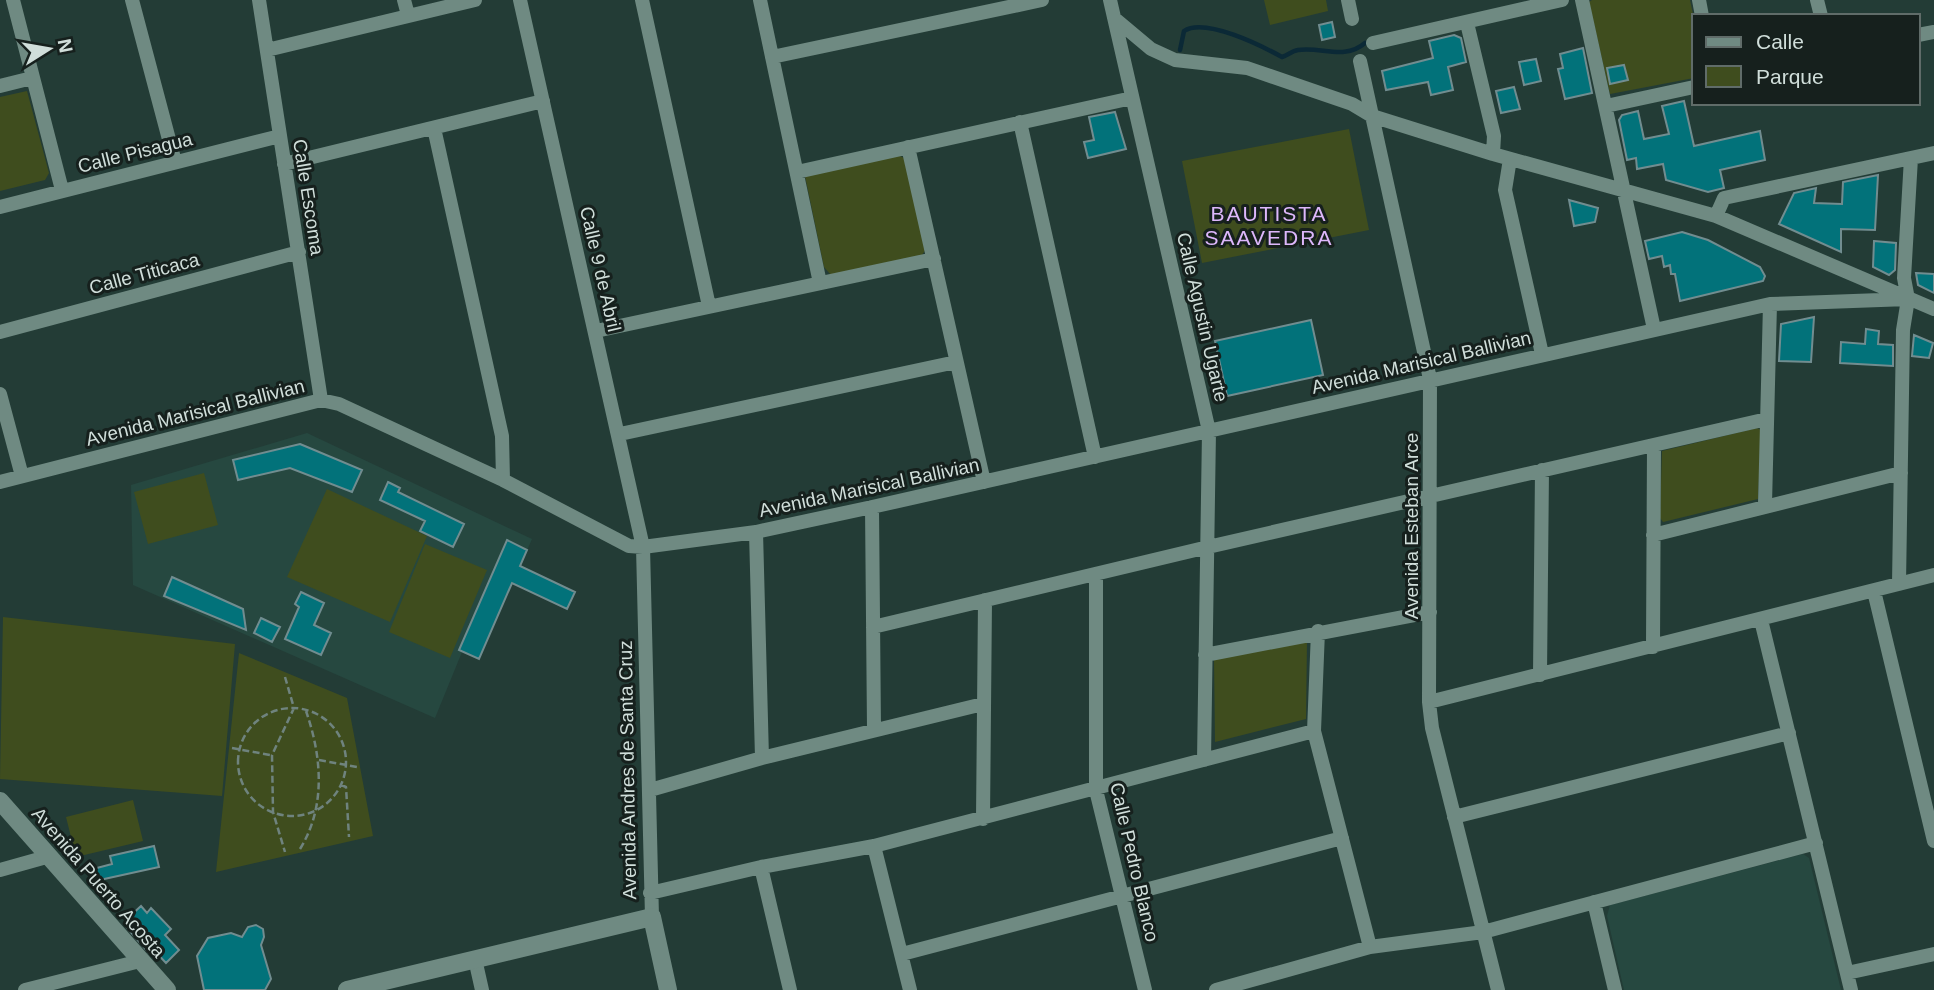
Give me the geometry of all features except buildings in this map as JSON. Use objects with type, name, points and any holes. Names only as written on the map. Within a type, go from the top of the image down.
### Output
[{"type":"street","points":[[13,0],[62,190]]},
{"type":"street","points":[[132,0],[175,162]]},
{"type":"street","name":"Calle Escoma","points":[[259,0],[321,400]]},
{"type":"street","points":[[404,0],[408,15]]},
{"type":"street","points":[[267,50],[475,0]]},
{"type":"street","name":"Calle 9 de Abril","points":[[520,0],[620,434],[643,547]]},
{"type":"street","points":[[642,0],[709,306]]},
{"type":"street","points":[[760,0],[820,283]]},
{"type":"street","points":[[772,57],[1042,0]]},
{"type":"street","name":"Calle Agustin Ugarte","points":[[1110,0],[1209,431],[1204,760]]},
{"type":"street","points":[[1348,0],[1352,19]]},
{"type":"street","points":[[1373,43],[1562,0]]},
{"type":"street","points":[[1582,0],[1654,329]]},
{"type":"street","points":[[1114,18],[1151,49],[1175,60],[1247,68],[1352,104],[1372,116],[1510,159],[1716,216],[1934,309]]},
{"type":"street","points":[[1467,23],[1494,136],[1493,154]]},
{"type":"street","name":"Avenida Esteban Arce","points":[[1360,61],[1430,379],[1429,702],[1432,728],[1499,990]]},
{"type":"street","points":[[0,86],[32,78]]},
{"type":"street","points":[[1606,106],[1692,87]]},
{"type":"street","points":[[797,172],[1132,98]]},
{"type":"street","points":[[284,163],[543,101]]},
{"type":"street","points":[[1020,122],[1095,457]]},
{"type":"street","points":[[434,128],[502,436],[503,480]]},
{"type":"street","name":"Calle Pisagua","points":[[0,207],[280,136]]},
{"type":"street","points":[[908,147],[984,482]]},
{"type":"street","points":[[1716,216],[1724,198],[1934,153]]},
{"type":"street","points":[[1899,584],[1903,330],[1908,299],[1904,278],[1911,158]]},
{"type":"street","points":[[1510,159],[1505,190],[1542,354]]},
{"type":"street","name":"Calle Titicaca","points":[[0,332],[299,252]]},
{"type":"street","points":[[596,331],[934,259]]},
{"type":"street","name":"Avenida Marisical Ballivian","points":[[0,482],[321,400],[339,404],[503,480],[629,546],[643,547],[757,531],[872,507],[1770,304],[1908,299]]},
{"type":"street","points":[[1765,504],[1770,304]]},
{"type":"street","points":[[620,434],[956,362]]},
{"type":"street","points":[[0,394],[22,477]]},
{"type":"street","points":[[873,627],[1431,495],[1767,419]]},
{"type":"street","points":[[1653,647],[1654,446]]},
{"type":"street","points":[[1540,675],[1542,470]]},
{"type":"street","points":[[1653,534],[1901,472]]},
{"type":"street","points":[[872,507],[874,729]]},
{"type":"street","points":[[757,531],[762,758]]},
{"type":"street","name":"Avenida Andres de Santa Cruz","points":[[643,547],[650,893],[652,917],[668,990]]},
{"type":"street","name":"Calle Pedro Blanco","points":[[1097,574],[1096,790],[1146,990]]},
{"type":"street","points":[[1429,702],[1934,575]]},
{"type":"street","points":[[1874,591],[1934,841]]},
{"type":"street","points":[[983,819],[985,600]]},
{"type":"street","points":[[1205,655],[1318,631],[1430,612]]},
{"type":"street","points":[[1760,620],[1851,990]]},
{"type":"street","points":[[1318,631],[1314,731],[1370,947]]},
{"type":"street","points":[[650,790],[874,729],[983,704]]},
{"type":"street","points":[[650,893],[761,867],[874,846],[1314,731]]},
{"type":"street","points":[[1454,817],[1789,733]]},
{"type":"street","name":"Avenida Puerto Acosta","points":[[0,801],[167,990]]},
{"type":"street","points":[[902,954],[1342,838]]},
{"type":"street","points":[[1216,990],[1260,985],[1370,947],[1483,932],[1816,842]]},
{"type":"street","points":[[874,846],[910,990]]},
{"type":"street","points":[[0,870],[50,856]]},
{"type":"street","points":[[761,867],[790,990]]},
{"type":"street","points":[[1594,902],[1615,990]]},
{"type":"street","points":[[347,990],[652,917]]},
{"type":"street","points":[[1847,973],[1934,954]]},
{"type":"street","points":[[475,959],[482,990]]},
{"type":"street","points":[[25,990],[141,961]]},
{"type":"path","points":[[285,677],[294,708],[272,755],[273,812],[285,852]]},
{"type":"path","points":[[277,710],[305,710],[327,721],[338,734],[346,764],[341,785],[331,800],[317,811],[299,816],[273,812],[251,797],[242,782],[240,751],[249,730],[261,718],[277,710]]},
{"type":"path","points":[[300,849],[313,828],[317,811],[316,740],[305,710]]},
{"type":"path","points":[[232,748],[272,755]]},
{"type":"path","points":[[318,760],[357,767]]},
{"type":"path","points":[[341,785],[346,787],[349,837]]},
{"type":"shaded area","points":[[307,433],[532,539],[479,659],[462,652],[435,718],[133,585],[131,485]]},
{"type":"shaded area","points":[[1803,854],[1809,858],[1841,990],[1624,990],[1607,916],[1610,905]]},
{"type":"green space","points":[[1264,0],[1326,0],[1328,11],[1270,25]]},
{"type":"green space","points":[[1690,0],[1693,14],[1692,78],[1610,94],[1589,2]]},
{"type":"green space","points":[[27,91],[49,173],[45,180],[0,191],[0,97]]},
{"type":"green space","points":[[1349,129],[1369,230],[1202,263],[1182,161]]},
{"type":"green space","points":[[898,155],[904,158],[926,249],[922,255],[831,275],[824,267],[805,176]]},
{"type":"green space","points":[[1757,428],[1761,430],[1758,499],[1663,522],[1660,518],[1662,451]]},
{"type":"green space","points":[[204,473],[218,525],[148,544],[134,492]]},
{"type":"green space","points":[[327,489],[427,536],[390,622],[287,577]]},
{"type":"green space","points":[[425,544],[487,570],[450,658],[389,632]]},
{"type":"green space","points":[[3,617],[235,644],[222,796],[0,779]]},
{"type":"green space","points":[[1307,640],[1306,719],[1215,742],[1214,659]]},
{"type":"green space","points":[[239,653],[347,698],[373,836],[216,872]]},
{"type":"green space","points":[[133,800],[143,841],[76,857],[66,817]]},
{"type":"waterway","points":[[1180,50],[1184,31],[1193,28],[1219,30],[1282,57],[1307,49],[1349,51],[1365,43]]},
{"type":"district","name":"BAUTISTA SAAVEDRA","points":[[1269,226]]}]
